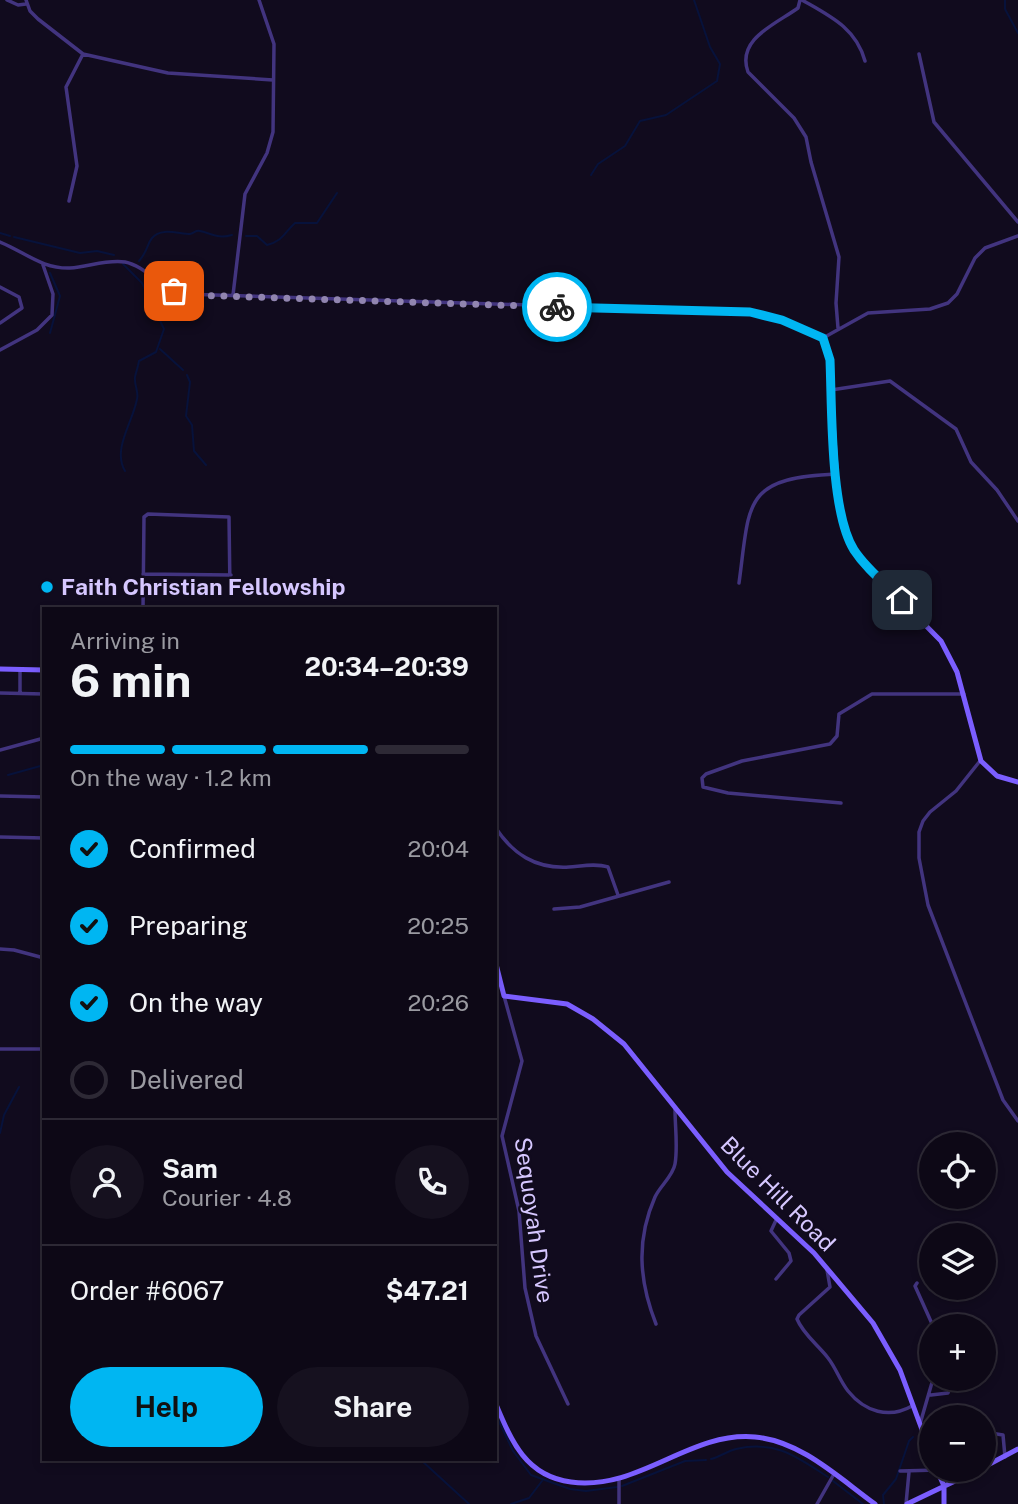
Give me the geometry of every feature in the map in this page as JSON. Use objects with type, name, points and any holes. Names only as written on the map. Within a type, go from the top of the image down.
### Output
[{"type":"street","points":[[7,0],[18,5],[26,2],[47,27],[83,54],[168,73],[273,80]]},
{"type":"street","points":[[233,295],[245,194],[271,144],[274,44],[259,0]]},
{"type":"street","points":[[838,329],[836,303],[839,257],[806,137],[794,118],[748,72],[744,64],[749,46],[755,38],[798,8],[801,0],[845,27],[859,43],[865,61]]},
{"type":"street","points":[[69,201],[78,166],[66,86],[83,54]]},
{"type":"street","points":[[919,54],[934,122],[1018,222]]},
{"type":"street","points":[[823,338],[872,311],[930,309],[948,303],[957,294],[975,258],[985,248],[1018,236]]},
{"type":"street","points":[[0,242],[43,265],[72,268],[115,261],[125,262],[174,291],[750,312],[782,320],[823,338],[828,351],[841,515],[852,547],[862,561],[941,641],[951,656],[964,694],[981,760],[997,776],[1018,782]]},
{"type":"street","points":[[0,350],[37,330],[52,315],[53,294],[43,265]]},
{"type":"street","points":[[0,287],[19,297],[22,308],[0,323]]},
{"type":"street","points":[[831,390],[890,381],[912,399],[939,415],[956,429],[971,462],[997,490],[1018,521]]},
{"type":"street","points":[[739,583],[745,525],[758,498],[786,479],[836,474]]},
{"type":"street","points":[[143,607],[144,517],[148,514],[224,515],[231,521],[230,591]]},
{"type":"street","points":[[143,574],[230,575]]},
{"type":"street","points":[[0,669],[42,670]]},
{"type":"street","points":[[20,670],[20,693]]},
{"type":"street","points":[[0,693],[42,694]]},
{"type":"street","points":[[841,803],[728,793],[703,786],[702,778],[706,774],[742,761],[830,744],[837,736],[839,714],[872,694],[964,694]]},
{"type":"street","points":[[0,750],[42,739]]},
{"type":"street","points":[[981,760],[962,785],[930,811],[923,821],[919,832],[919,858],[928,905],[1003,1100],[1018,1121]]},
{"type":"street","points":[[0,796],[42,797]]},
{"type":"street","points":[[497,830],[517,855],[527,860],[558,868],[592,865],[608,867],[618,895]]},
{"type":"street","points":[[0,837],[42,838]]},
{"type":"street","points":[[555,909],[579,907],[669,882]]},
{"type":"street","points":[[0,949],[42,957]]},
{"type":"street","points":[[498,990],[504,996]]},
{"type":"street","name":"Blue Hill Road","points":[[504,996],[558,1001],[593,1019],[624,1044],[727,1172],[777,1218],[845,1288],[892,1353],[919,1424]]},
{"type":"street","name":"Sequoyah Drive","points":[[504,996],[522,1061],[502,1136],[519,1211],[523,1279],[536,1336],[568,1404]]},
{"type":"street","points":[[0,1049],[42,1049]]},
{"type":"street","points":[[656,1324],[644,1294],[640,1266],[652,1204],[675,1167],[675,1108]]},
{"type":"street","points":[[776,1279],[791,1261],[789,1252],[771,1231],[777,1218]]},
{"type":"street","points":[[827,1268],[830,1287]]},
{"type":"street","points":[[917,1283],[915,1286],[928,1314]]},
{"type":"street","points":[[845,1288],[830,1287],[799,1315],[797,1319],[801,1328],[832,1363],[849,1392],[860,1402],[883,1413],[897,1413],[912,1406]]},
{"type":"street","points":[[927,1405],[931,1391]]},
{"type":"street","points":[[930,1395],[948,1394],[949,1391]]},
{"type":"street","points":[[497,1406],[519,1454],[547,1476],[575,1483],[601,1484],[619,1480],[705,1444],[745,1436],[770,1438],[789,1445],[875,1504]]},
{"type":"street","points":[[996,1434],[1003,1435],[1005,1457]]},
{"type":"street","points":[[996,1461],[1018,1449]]},
{"type":"street","points":[[900,1471],[919,1471]]},
{"type":"street","points":[[909,1472],[907,1504],[953,1482]]},
{"type":"street","points":[[817,1504],[834,1474]]},
{"type":"street","points":[[619,1480],[619,1504]]},
{"type":"street","points":[[942,1482],[944,1504]]},
{"type":"waterway","points":[[591,175],[598,164],[625,146],[640,121],[666,115],[717,81],[720,64],[710,47],[694,0]]},
{"type":"waterway","points":[[1005,0],[1005,9],[1018,33]]},
{"type":"waterway","points":[[246,236],[257,236],[267,245],[280,239],[295,223],[317,223],[337,193]]},
{"type":"waterway","points":[[139,261],[152,238],[160,233],[190,234],[198,231],[219,236],[232,235]]},
{"type":"waterway","points":[[0,233],[10,236]]},
{"type":"waterway","points":[[14,237],[80,253],[97,251],[114,255]]},
{"type":"waterway","points":[[123,264],[142,283],[164,329],[156,352],[139,361],[135,377],[137,399],[122,445],[125,471]]},
{"type":"waterway","points":[[50,273],[60,296],[50,333]]},
{"type":"waterway","points":[[160,349],[183,370]]},
{"type":"waterway","points":[[187,375],[190,382],[186,416],[192,425],[194,451],[206,465]]},
{"type":"waterway","points":[[8,775],[42,766]]},
{"type":"waterway","points":[[0,1133],[4,1115],[19,1087]]},
{"type":"waterway","points":[[497,1417],[513,1451],[531,1475],[570,1489],[586,1491],[617,1487]]},
{"type":"waterway","points":[[884,1504],[883,1495],[896,1479],[909,1441],[913,1437]]},
{"type":"waterway","points":[[711,1459],[736,1449],[763,1447],[785,1452],[828,1477]]},
{"type":"waterway","points":[[622,1486],[685,1461],[706,1460]]},
{"type":"waterway","points":[[422,1461],[469,1504]]},
{"type":"waterway","points":[[511,1504],[529,1498],[542,1481]]},
{"type":"waterway","points":[[833,1481],[863,1504]]},
{"type":"way so far","points":[[174,291],[191,295],[557,307]]},
{"type":"place","name":"Faith Christian Fellowship","points":[[47,587]]},
{"type":"route","points":[[557,307],[750,312],[782,320],[823,338],[827,343],[830,360],[838,499],[845,532],[862,561],[902,600]]}]
